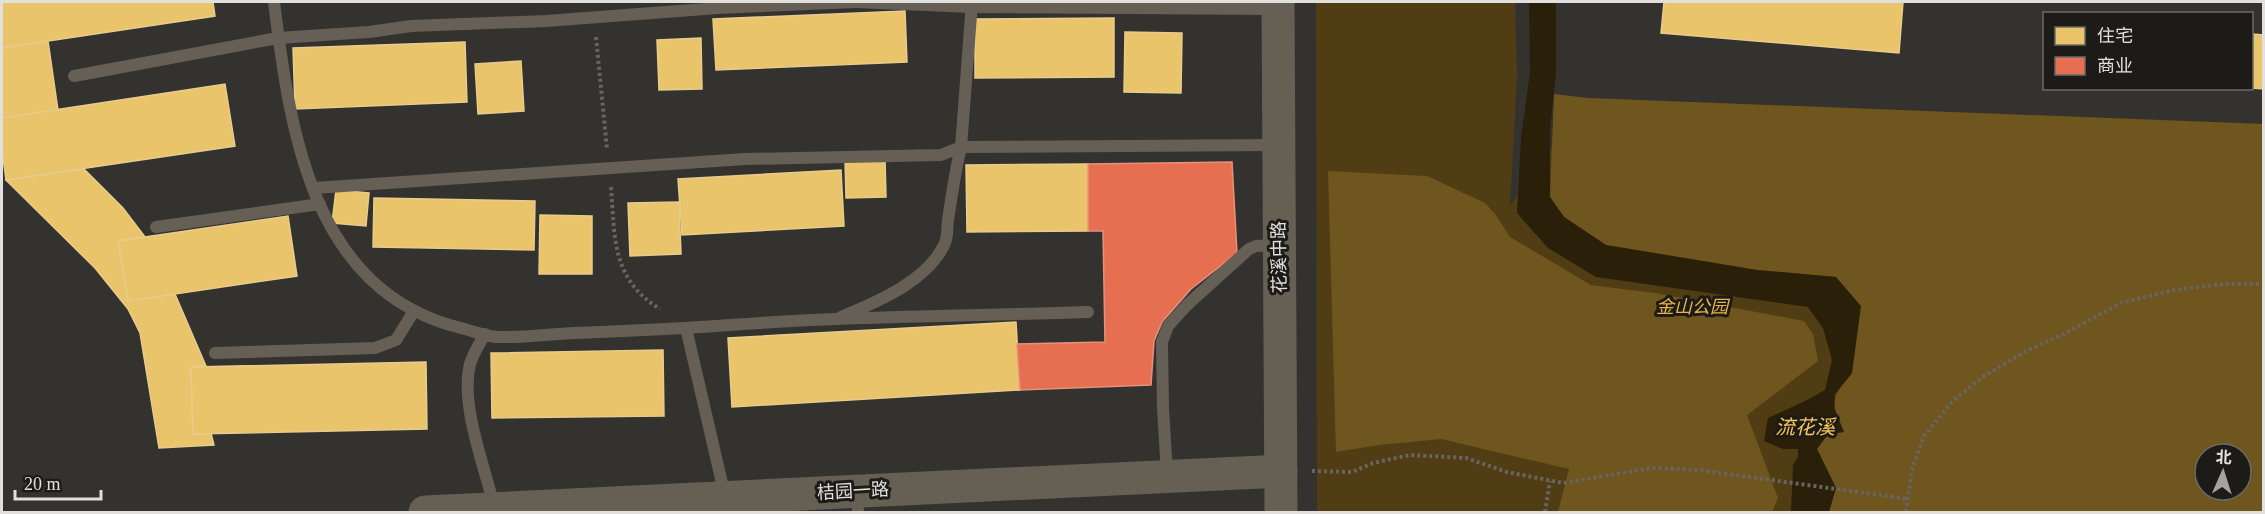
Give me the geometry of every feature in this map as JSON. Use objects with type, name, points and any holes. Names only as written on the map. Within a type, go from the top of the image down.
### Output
[{"type":"street","name":"花溪中路","points":[[1278,5],[1281,513]]},
{"type":"street","name":"桔园一路","points":[[425,513],[495,509],[566,509],[726,498],[858,502],[1167,475],[1281,471]]},
{"type":"lane","points":[[274,2],[291,118],[299,148],[327,223],[347,254],[372,280],[404,306],[436,322],[496,337],[834,320],[1088,312]]},
{"type":"lane","points":[[74,76],[278,38],[369,32],[411,26],[546,21],[718,8],[856,2],[1278,5]]},
{"type":"lane","points":[[834,320],[876,302],[921,274],[934,262],[946,242],[955,169],[961,147],[972,4]]},
{"type":"lane","points":[[314,188],[745,159],[941,155],[961,147],[1278,145]]},
{"type":"lane","points":[[156,227],[320,204]]},
{"type":"lane","points":[[1167,475],[1162,342],[1168,326],[1182,310],[1249,249],[1256,246],[1278,245]]},
{"type":"lane","points":[[214,353],[375,348],[396,340],[414,310]]},
{"type":"lane","points":[[686,328],[726,498]]},
{"type":"lane","points":[[485,334],[471,361],[467,383],[468,405],[495,509]]},
{"type":"path","points":[[1906,513],[1912,469],[1924,436],[1951,403],[1981,378],[2121,303],[2174,290],[2225,284],[2264,284]]},
{"type":"path","points":[[1281,471],[1352,472],[1373,463],[1410,455],[1466,458],[1507,472],[1563,483],[1652,468],[1699,471],[1908,499]]},
{"type":"path","points":[[1545,513],[1550,481]]},
{"type":"green space","name":"金山公园","points":[[1316,2],[1515,2],[1517,76],[1510,206],[1588,98],[2263,124],[2263,512],[1317,512]]},
{"type":"green space","points":[[1554,94],[1588,98],[2263,124],[2263,512],[1829,512],[1836,488],[1817,449],[1828,434],[1844,432],[1835,401],[1836,395],[1852,373],[1836,277],[1757,270],[1606,245],[1564,217],[1550,197]]},
{"type":"green space","points":[[1328,171],[1427,176],[1485,203],[1510,237],[1591,285],[1655,293],[1804,321],[1813,334],[1818,361],[1747,415],[1778,498],[1772,512],[1558,512],[1569,469],[1441,439],[1336,452]]},
{"type":"water","name":"流花溪","points":[[1529,2],[1556,2],[1556,73],[1550,129],[1550,197],[1564,217],[1606,245],[1757,270],[1836,277],[1861,306],[1852,373],[1835,394],[1834,408],[1844,432],[1828,434],[1817,449],[1836,488],[1829,512],[1791,512],[1793,465],[1798,457],[1798,449],[1783,449],[1764,441],[1768,418],[1825,390],[1832,360],[1823,328],[1808,307],[1596,277],[1548,248],[1517,213],[1521,138],[1530,72]]},
{"type":"building: 住宅","points":[[2,2],[213,2],[215,16],[2,48]]},
{"type":"building: 住宅","points":[[1664,2],[1903,2],[1899,53],[1661,33]]},
{"type":"building: 住宅","points":[[905,11],[907,62],[716,70],[713,19]]},
{"type":"building: 住宅","points":[[1114,18],[1114,77],[975,78],[975,19]]},
{"type":"building: 住宅","points":[[1125,32],[1182,33],[1181,93],[1124,92]]},
{"type":"building: 住宅","points":[[2253,34],[2264,35],[2264,89],[2253,88]]},
{"type":"building: 住宅","points":[[701,38],[702,89],[659,90],[657,40]]},
{"type":"building: 住宅","points":[[48,41],[58,110],[2,118],[2,48]]},
{"type":"building: 住宅","points":[[465,42],[467,102],[295,109],[293,48]]},
{"type":"building: 住宅","points":[[521,61],[524,111],[478,114],[475,64]]},
{"type":"building: 住宅","points":[[225,84],[235,146],[6,180],[2,150],[2,118]]},
{"type":"building: 住宅","points":[[885,159],[886,197],[846,198],[845,160]]},
{"type":"building: 住宅","points":[[1088,164],[1088,231],[967,232],[966,165]]},
{"type":"building: 住宅","points":[[84,169],[123,208],[145,237],[118,241],[128,301],[175,294],[206,366],[191,367],[193,434],[211,433],[214,445],[159,448],[140,333],[128,309],[95,268],[6,180]]},
{"type":"building: 住宅","points":[[841,170],[844,226],[682,235],[678,179]]},
{"type":"building: 住宅","points":[[336,190],[369,193],[366,226],[332,223]]},
{"type":"building: 住宅","points":[[374,198],[535,201],[534,250],[373,247]]},
{"type":"building: 住宅","points":[[679,202],[681,254],[630,256],[628,203]]},
{"type":"building: 住宅","points":[[540,215],[592,216],[592,274],[539,274]]},
{"type":"building: 住宅","points":[[288,216],[297,276],[128,301],[118,241]]},
{"type":"building: 住宅","points":[[1016,322],[1020,390],[732,407],[728,338]]},
{"type":"building: 住宅","points":[[663,350],[664,416],[492,418],[491,353]]},
{"type":"building: 住宅","points":[[426,362],[427,429],[193,434],[191,367]]},
{"type":"building: 商业","points":[[1232,162],[1237,253],[1191,289],[1162,322],[1154,341],[1151,385],[1020,390],[1017,344],[1105,342],[1103,231],[1088,231],[1088,164]]}]
